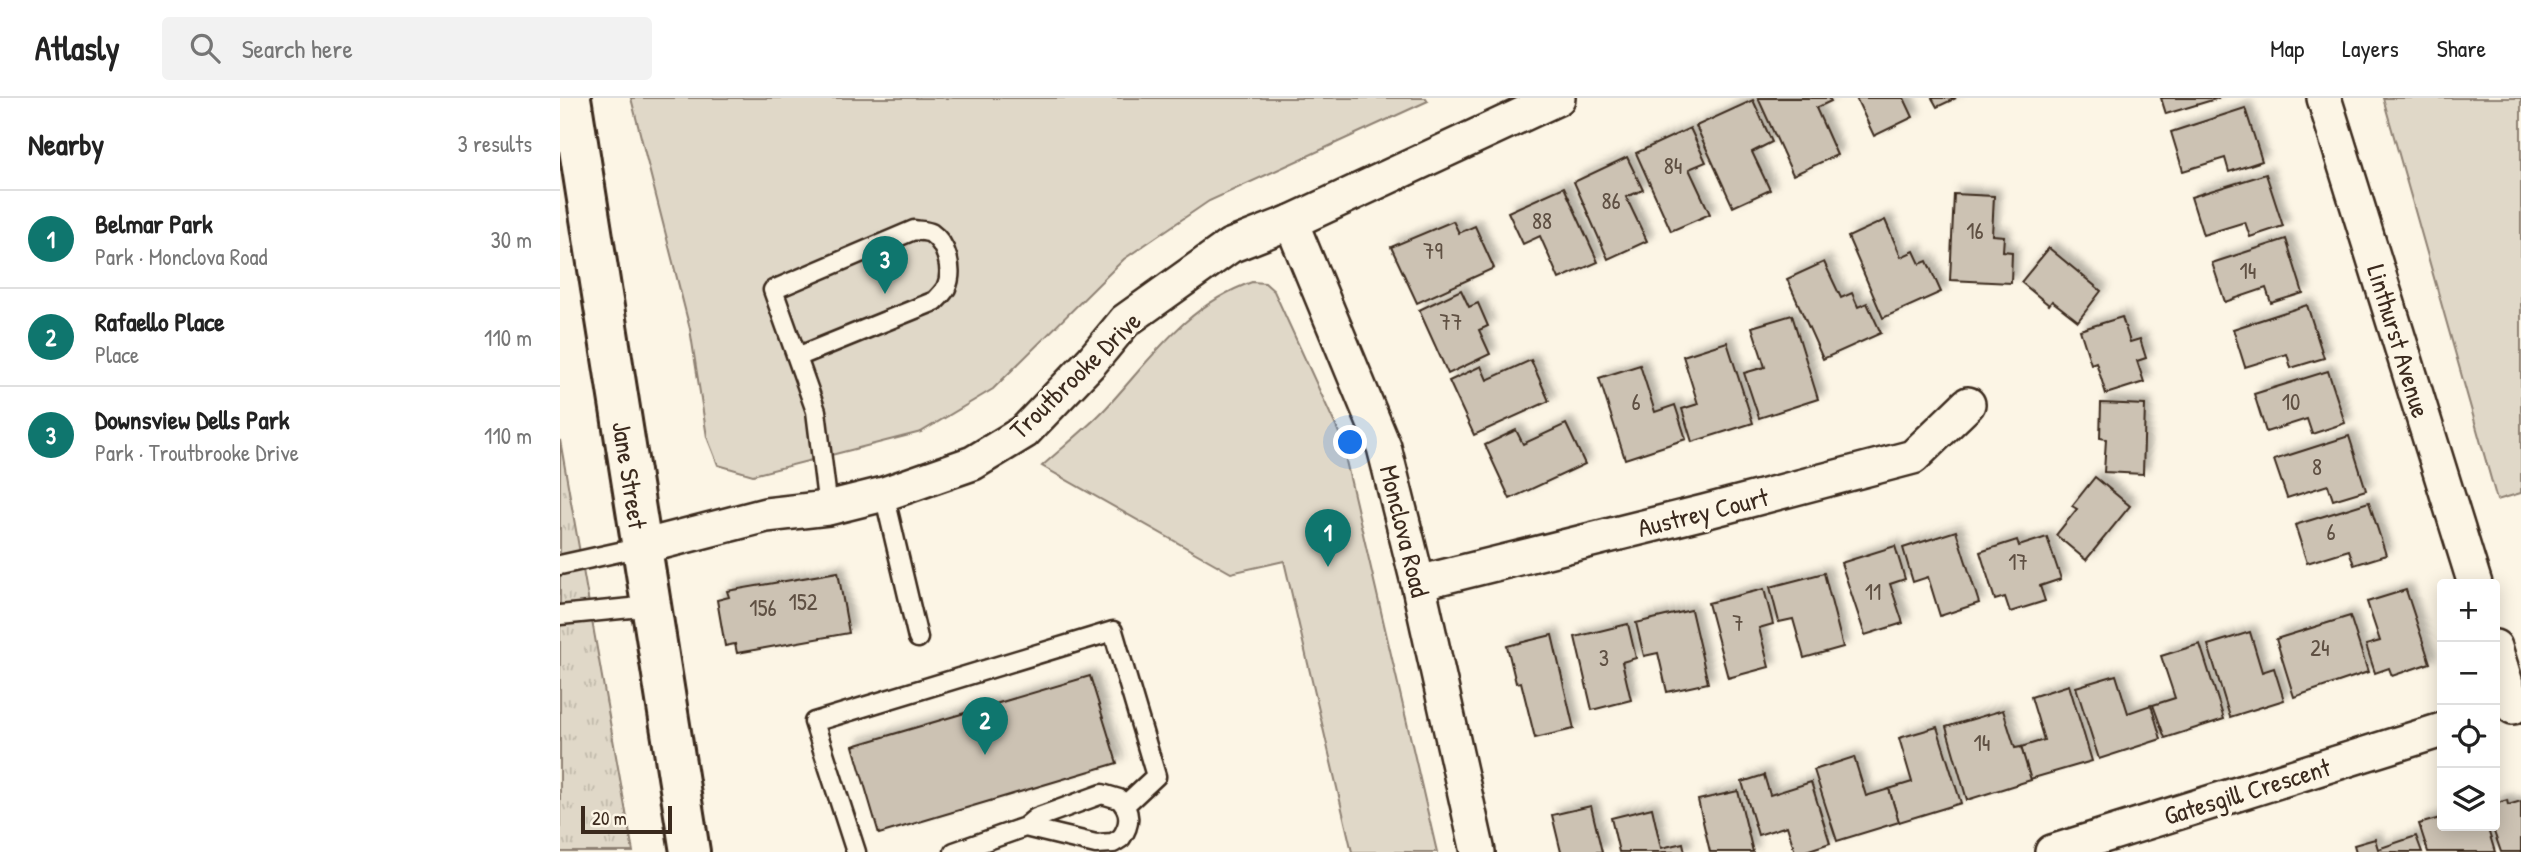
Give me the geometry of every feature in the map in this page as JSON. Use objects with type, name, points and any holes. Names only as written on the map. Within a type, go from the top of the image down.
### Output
[{"type":"main road","name":"Jane Street","points":[[571,98],[690,852]]},
{"type":"street","name":"Troutbrooke Drive","points":[[642,547],[766,515],[828,508],[884,494],[973,463],[1024,432],[1074,381],[1125,321],[1230,246],[1291,222],[1558,98]]},
{"type":"street","name":"Linthurst Avenue","points":[[2324,98],[2473,579]]},
{"type":"street","name":"Monclova Road","points":[[1291,222],[1384,447],[1418,583],[1478,852]]},
{"type":"street","name":"Austrey Court","points":[[1418,583],[1913,457],[1968,404]]},
{"type":"street","points":[[2500,667],[2510,708]]},
{"type":"street","name":"Gatesgill Crescent","points":[[2052,852],[2437,732]]},
{"type":"lane","points":[[797,357],[935,301],[945,289],[949,276],[949,260],[941,244],[930,233],[914,230],[773,290],[816,411],[828,508]]},
{"type":"lane","points":[[884,494],[918,638]]},
{"type":"lane","points":[[560,565],[642,547]]},
{"type":"lane","points":[[560,615],[651,606]]},
{"type":"lane","points":[[856,852],[814,722],[1113,631],[1156,776],[1125,805]]},
{"type":"lane","points":[[954,852],[1025,827],[1036,818],[1102,794],[1111,795],[1125,805],[1129,822],[1121,838],[1105,845],[1025,827]]},
{"type":"green space","points":[[631,98],[1426,98],[1428,101],[1209,201],[1124,259],[993,389],[921,432],[753,475],[718,465],[707,437],[690,329]]},
{"type":"green space","points":[[2383,98],[2521,98],[2521,493],[2497,500]]},
{"type":"green space","points":[[1252,282],[1265,283],[1274,291],[1340,435],[1437,852],[1352,852],[1284,561],[1231,573],[1042,466],[1106,408],[1171,335],[1189,319],[1208,304]]},
{"type":"green space","points":[[560,440],[633,852],[560,852]]},
{"type":"building","points":[[1758,98],[1829,98],[1831,101],[1816,108],[1837,155],[1793,175]]},
{"type":"building","points":[[1856,98],[1904,98],[1913,117],[1874,136]]},
{"type":"building","points":[[1932,98],[1956,98],[1937,107]]},
{"type":"building","points":[[2161,98],[2219,98],[2166,114]]},
{"type":"building","points":[[1753,100],[1772,142],[1752,152],[1770,190],[1733,207],[1696,126]]},
{"type":"building","points":[[2245,108],[2262,161],[2229,172],[2225,158],[2183,171],[2171,132]]},
{"type":"building","points":[[1690,128],[1706,162],[1689,169],[1710,214],[1671,231],[1636,153]]},
{"type":"building","points":[[1627,157],[1643,190],[1626,197],[1647,241],[1608,259],[1574,182]]},
{"type":"building","points":[[2266,174],[2283,226],[2250,237],[2245,222],[2203,235],[2191,197]]},
{"type":"building","points":[[1564,187],[1598,262],[1559,279],[1540,236],[1523,244],[1508,212]]},
{"type":"building","points":[[1954,194],[1994,196],[1992,235],[2004,236],[2003,251],[2012,252],[2011,283],[1950,280]]},
{"type":"building","points":[[1885,220],[1901,257],[1914,251],[1920,264],[1927,261],[1941,292],[1883,318],[1848,237]]},
{"type":"building","points":[[1453,221],[1459,233],[1475,226],[1494,268],[1417,303],[1391,247]]},
{"type":"building","points":[[2286,239],[2303,293],[2271,303],[2266,288],[2225,302],[2212,263]]},
{"type":"building","points":[[2049,248],[2101,291],[2078,321],[2052,301],[2049,305],[2021,282]]},
{"type":"building","points":[[1824,262],[1841,298],[1852,293],[1858,307],[1867,303],[1881,333],[1823,359],[1787,279]]},
{"type":"building","points":[[1461,290],[1469,307],[1478,303],[1488,326],[1479,330],[1490,354],[1448,374],[1419,310]]},
{"type":"building","points":[[2307,305],[2324,358],[2291,368],[2287,354],[2245,367],[2233,329]]},
{"type":"building","points":[[1792,315],[1818,399],[1759,418],[1744,373],[1765,367],[1752,327]]},
{"type":"building","points":[[2122,317],[2130,342],[2140,339],[2146,358],[2137,361],[2144,382],[2106,394],[2096,362],[2091,364],[2080,330]]},
{"type":"building","points":[[1727,342],[1753,423],[1692,442],[1682,409],[1698,404],[1683,356]]},
{"type":"building","points":[[1531,360],[1549,401],[1474,435],[1449,381],[1481,366],[1487,380]]},
{"type":"building","points":[[1640,365],[1655,412],[1675,405],[1686,439],[1625,459],[1599,378]]},
{"type":"building","points":[[2328,371],[2345,423],[2312,434],[2307,419],[2266,432],[2254,394]]},
{"type":"building","points":[[2101,403],[2145,405],[2143,474],[2104,472],[2106,439],[2100,438]]},
{"type":"building","points":[[1566,424],[1585,464],[1510,499],[1485,445],[1516,430],[1523,444]]},
{"type":"building","points":[[2349,436],[2366,490],[2333,500],[2328,485],[2287,498],[2274,460]]},
{"type":"building","points":[[2095,477],[2130,506],[2086,560],[2056,535],[2077,509],[2072,506]]},
{"type":"building","points":[[2369,502],[2386,555],[2354,565],[2349,550],[2307,563],[2295,525]]},
{"type":"building","points":[[1956,531],[1979,603],[1940,616],[1928,577],[1913,582],[1903,548]]},
{"type":"building","points":[[2047,537],[2061,579],[2040,586],[2045,601],[2010,612],[2005,597],[1995,600],[1980,552],[2017,540],[2019,546]]},
{"type":"building","points":[[1895,546],[1905,579],[1890,584],[1903,623],[1865,635],[1841,563]]},
{"type":"building","points":[[838,572],[849,633],[737,653],[735,644],[725,646],[717,600],[729,597],[727,591]]},
{"type":"building","points":[[1824,573],[1843,647],[1804,658],[1793,619],[1779,622],[1770,587]]},
{"type":"building","points":[[1764,589],[1773,624],[1759,628],[1769,667],[1728,678],[1708,603]]},
{"type":"building","points":[[2406,590],[2430,663],[2392,676],[2389,668],[2375,673],[2366,645],[2380,641],[2367,602]]},
{"type":"building","points":[[1691,610],[1708,683],[1667,692],[1658,653],[1644,656],[1636,623]]},
{"type":"building","points":[[2350,616],[2368,672],[2294,697],[2276,639]]},
{"type":"building","points":[[1628,624],[1636,658],[1622,662],[1631,700],[1592,710],[1575,637]]},
{"type":"building","points":[[2250,632],[2262,672],[2274,668],[2284,700],[2230,717],[2208,645]]},
{"type":"building","points":[[1552,635],[1574,729],[1535,738],[1521,682],[1516,683],[1507,646]]},
{"type":"building","points":[[2200,644],[2224,719],[2165,738],[2153,705],[2175,698],[2161,656]]},
{"type":"building","points":[[2116,675],[2128,713],[2151,705],[2161,739],[2099,759],[2076,687]]},
{"type":"building","points":[[1090,676],[1117,763],[879,834],[853,746]]},
{"type":"building","points":[[2069,685],[2092,761],[2030,779],[2021,747],[2044,740],[2031,697]]},
{"type":"building","points":[[2003,710],[2015,748],[2021,747],[2031,780],[1967,800],[1946,727]]},
{"type":"building","points":[[1937,727],[1961,803],[1899,822],[1889,789],[1912,782],[1899,738]]},
{"type":"building","points":[[1854,757],[1866,796],[1889,789],[1899,822],[1837,841],[1814,770]]},
{"type":"building","points":[[1764,775],[1770,795],[1811,782],[1830,843],[1795,852],[1787,826],[1758,835],[1742,782]]},
{"type":"building","points":[[1738,791],[1753,852],[1710,852],[1698,800]]},
{"type":"building","points":[[2507,800],[2508,805],[2521,801],[2521,852],[2501,852],[2494,831],[2500,831],[2500,802]]},
{"type":"building","points":[[1591,806],[1602,852],[1561,852],[1552,815]]},
{"type":"building","points":[[1652,808],[1661,848],[1683,843],[1685,852],[1619,852],[1611,818]]},
{"type":"building","points":[[2437,819],[2437,831],[2489,831],[2495,852],[2428,852],[2419,824]]},
{"type":"building","points":[[2416,836],[2422,852],[2356,852],[2354,845],[2375,839],[2378,849]]},
{"type":"place","name":"Downsview Dells Park","points":[[885,294]]},
{"type":"place","name":"Belmar Park","points":[[1328,567]]},
{"type":"place","name":"Rafaello Place","points":[[985,755]]}]
